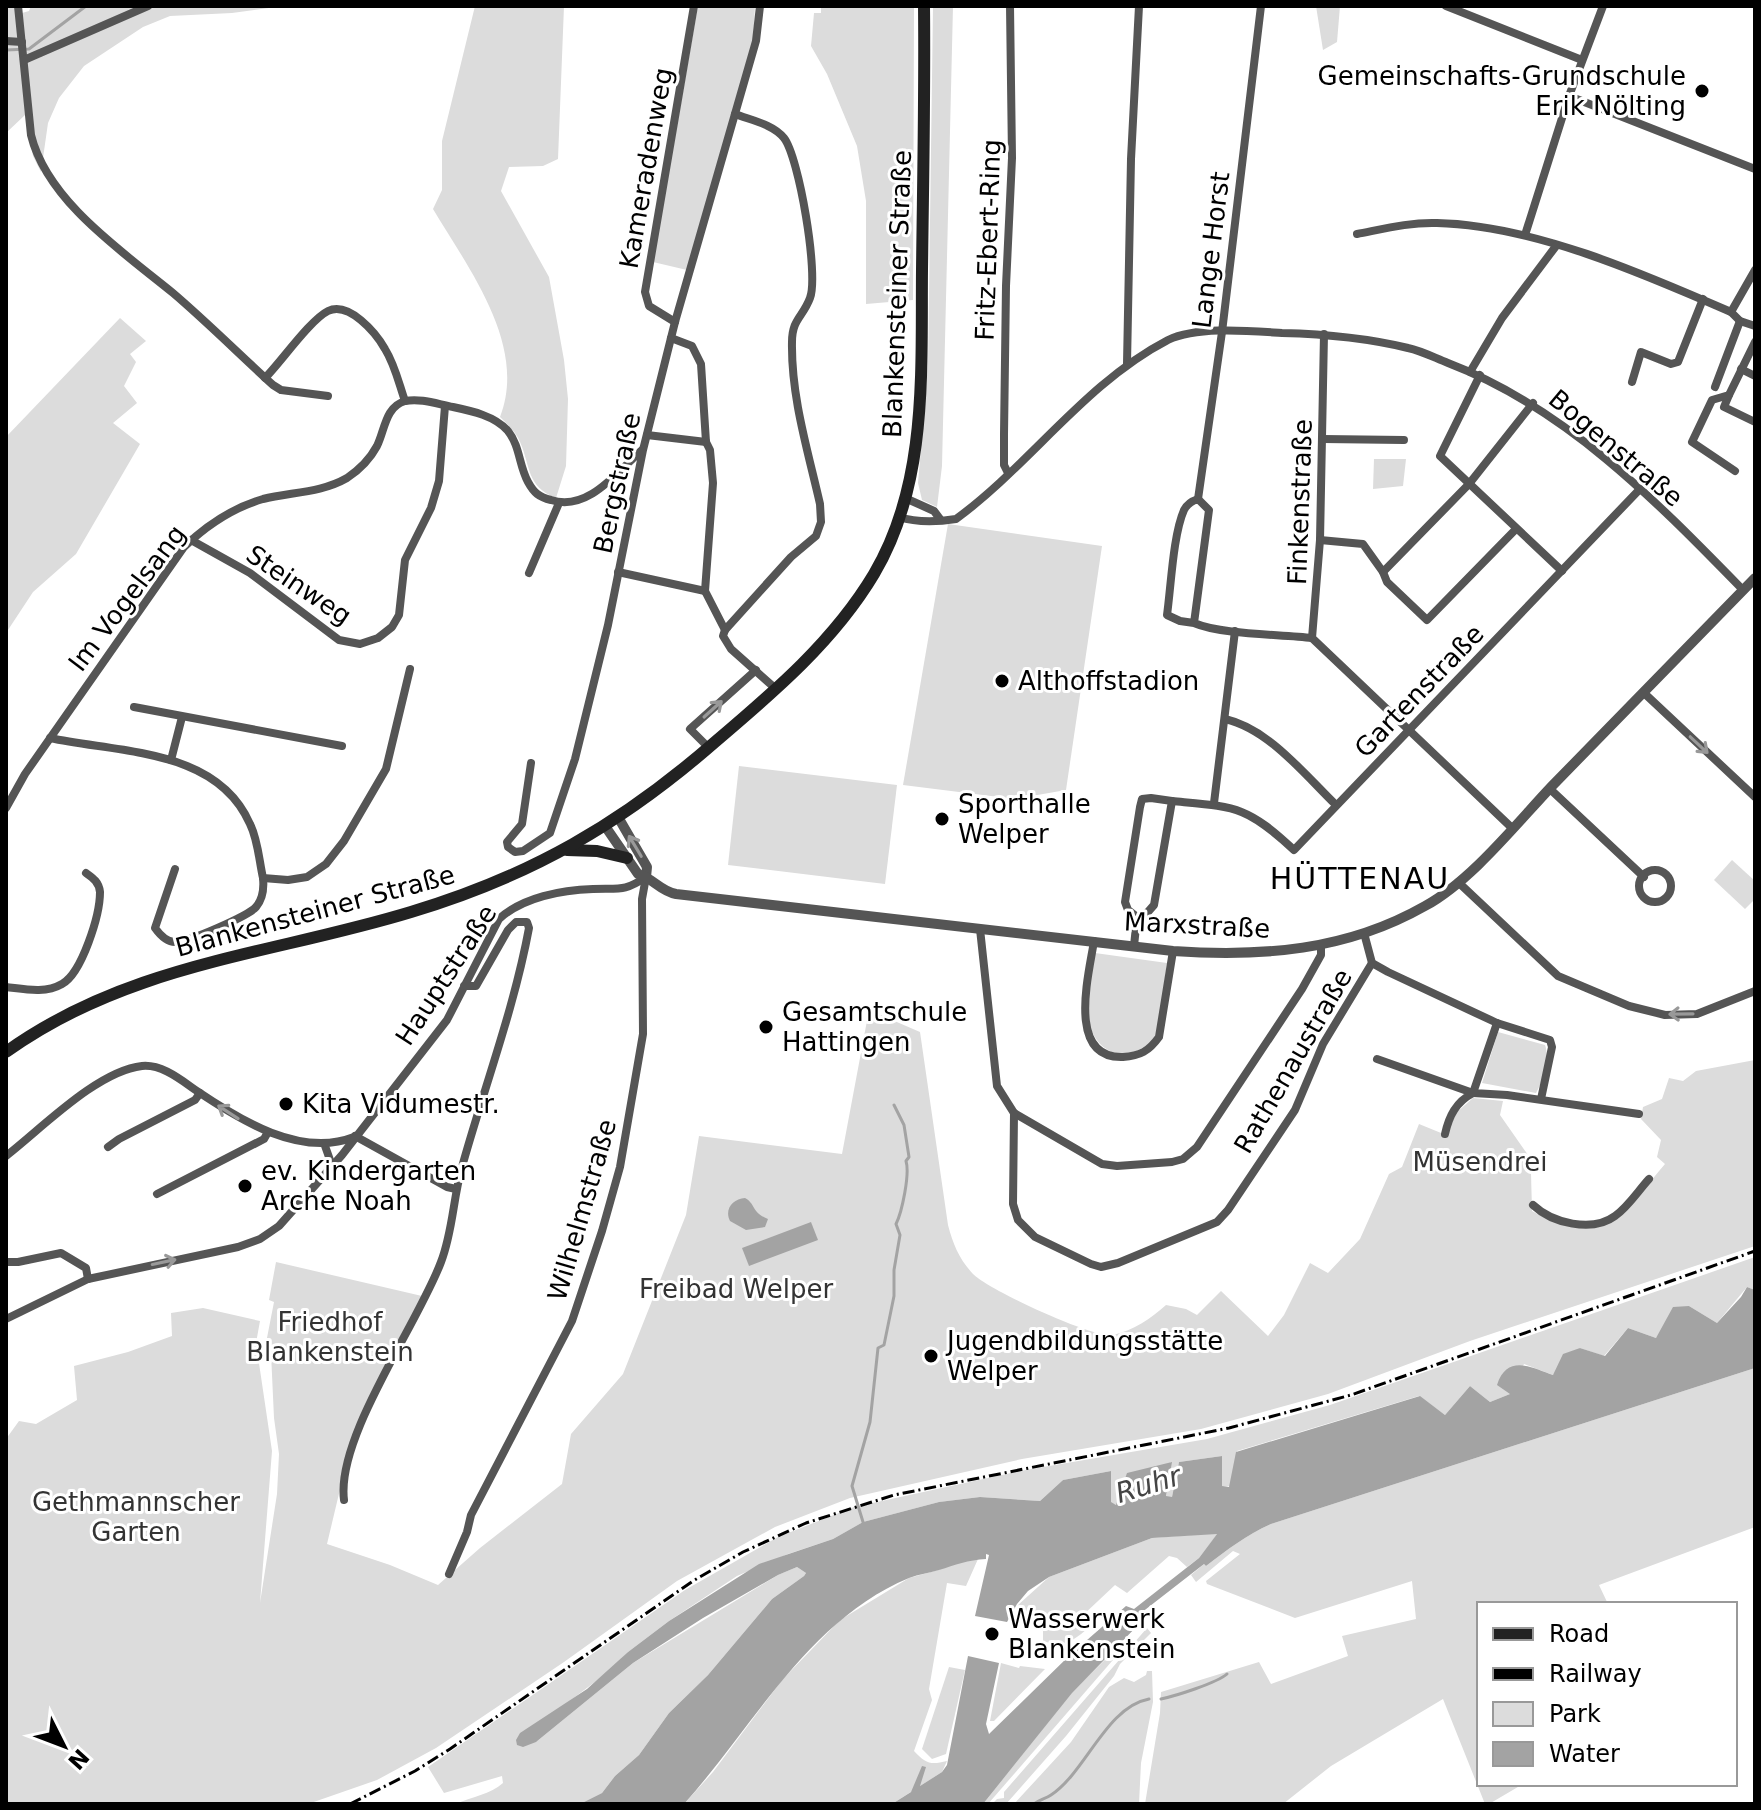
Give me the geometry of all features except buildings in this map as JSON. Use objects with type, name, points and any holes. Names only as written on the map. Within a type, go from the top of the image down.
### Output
[{"type":"main road","name":"Blankensteiner Straße","points":[[6,1052],[52,1022],[130,985],[227,957],[407,914],[487,887],[567,850],[659,790],[776,689],[820,645],[850,610],[882,559],[905,498],[918,426],[922,366],[924,6]]},
{"type":"main road","points":[[567,850],[597,851],[627,858]]},
{"type":"street","points":[[18,6],[31,135],[36,154],[46,172],[118,250],[174,294],[265,378],[281,390],[328,396]]},
{"type":"street","points":[[6,41],[23,50],[148,6]]},
{"type":"street","name":"Kameradenweg","points":[[675,322],[649,306],[645,292],[694,6]]},
{"type":"street","name":"Bergstraße","points":[[531,763],[522,824],[507,842],[515,852],[523,851],[547,837],[557,815],[592,697],[643,450],[675,322],[756,41],[760,6]]},
{"type":"street","name":"Fritz-Ebert-Ring","points":[[1008,473],[1004,465],[1004,434],[1012,158],[1010,6]]},
{"type":"street","points":[[1127,364],[1131,159],[1139,6]]},
{"type":"street","name":"Lange Horst","points":[[1198,499],[1222,332],[1261,6]]},
{"type":"street","points":[[1446,6],[1582,60]]},
{"type":"street","points":[[1525,235],[1569,96],[1603,6]]},
{"type":"street","points":[[1569,96],[1755,169]]},
{"type":"street","points":[[725,630],[791,557],[816,536],[821,522],[820,504],[794,382],[792,350],[794,322],[811,298],[808,225],[786,140],[772,128],[735,114]]},
{"type":"street","points":[[1357,234],[1434,223],[1485,227],[1525,235],[1640,273],[1703,299],[1731,312],[1740,321],[1755,326]]},
{"type":"street","points":[[1470,372],[1502,318],[1556,246]]},
{"type":"street","points":[[1731,312],[1755,270]]},
{"type":"street","points":[[1632,382],[1641,352],[1671,364],[1678,362],[1703,299]]},
{"type":"street","points":[[265,378],[317,319],[332,310],[343,310],[358,319],[381,342],[405,401],[421,400],[470,411],[501,424],[513,437],[530,486],[538,496],[559,503],[581,501],[595,493],[643,450]]},
{"type":"street","points":[[1715,387],[1740,321]]},
{"type":"street","name":"Bogenstraße","points":[[899,517],[931,522],[956,519],[1127,364],[1182,335],[1222,332],[1324,334],[1410,348],[1480,375],[1533,403],[1593,448],[1743,590]]},
{"type":"street","name":"Finkenstraße","points":[[1312,638],[1320,540],[1324,334]]},
{"type":"street","points":[[671,338],[692,346],[701,364],[706,442],[710,450],[713,483],[705,591],[725,630],[725,641],[776,689]]},
{"type":"street","points":[[1755,342],[1724,407],[1755,422]]},
{"type":"street","points":[[1741,369],[1755,376]]},
{"type":"street","points":[[1480,375],[1440,456],[1562,571]]},
{"type":"street","points":[[1729,395],[1712,400],[1692,442],[1735,471]]},
{"type":"street","name":"Im Vogelsang","points":[[6,808],[50,738],[169,566],[191,540],[209,524],[239,508],[264,499],[323,488],[349,477],[373,453],[392,408],[405,401]]},
{"type":"street","points":[[1383,572],[1469,484],[1533,403]]},
{"type":"street","name":"Steinweg","points":[[191,540],[250,573],[339,640],[360,644],[378,638],[392,627],[399,615],[405,560],[431,508],[439,481],[445,406]]},
{"type":"street","points":[[647,435],[706,442]]},
{"type":"street","points":[[1323,439],[1404,440]]},
{"type":"street","name":"Gartenstraße","points":[[1214,803],[1245,811],[1257,818],[1294,850],[1639,490]]},
{"type":"street","points":[[905,498],[934,511],[940,519]]},
{"type":"street","name":"Lange Horst","points":[[1198,499],[1184,508],[1167,615],[1203,627],[1312,638]]},
{"type":"street","name":"Lange Horst","points":[[1194,623],[1209,510],[1198,499]]},
{"type":"street","points":[[529,573],[559,503]]},
{"type":"street","points":[[1320,540],[1363,544],[1387,582],[1427,620],[1516,529]]},
{"type":"street","points":[[618,572],[705,591]]},
{"type":"street","name":"Marxstraße","points":[[605,826],[638,874],[662,890],[676,894],[1173,951],[1254,954],[1321,945],[1364,933],[1427,906],[1458,882],[1755,578]]},
{"type":"street","points":[[1137,917],[1128,910],[1125,902],[1142,799],[1214,803],[1235,631]]},
{"type":"street","points":[[1312,638],[1512,828]]},
{"type":"street","points":[[263,878],[288,880],[307,877],[326,864],[344,841],[386,769],[410,669]]},
{"type":"street","points":[[709,748],[690,729],[756,670]]},
{"type":"street","points":[[1644,693],[1755,797]]},
{"type":"street","points":[[134,707],[342,746]]},
{"type":"street","points":[[171,760],[182,717]]},
{"type":"street","points":[[1225,719],[1243,723],[1261,733],[1336,805]]},
{"type":"street","points":[[50,738],[171,760],[203,772],[233,797],[250,824],[263,878],[261,899],[252,911],[192,938],[174,942],[161,936],[155,928],[175,869]]},
{"type":"street","points":[[1550,789],[1644,877]]},
{"type":"street","points":[[1137,917],[1147,913],[1154,905],[1172,801]]},
{"type":"street","points":[[618,817],[647,867],[646,877]]},
{"type":"street","points":[[1659,869],[1670,878],[1672,888],[1659,902],[1649,903],[1639,893],[1644,877],[1659,869]]},
{"type":"street","points":[[6,987],[50,989],[65,983],[75,972],[90,937],[100,891],[96,880],[86,873]]},
{"type":"street","name":"Hauptstraße","points":[[6,1319],[88,1279],[238,1247],[260,1239],[279,1226],[326,1174],[447,1020],[499,919],[529,900],[579,889],[625,889],[646,877]]},
{"type":"street","name":"Wilhelmstraße","points":[[449,1574],[471,1515],[572,1321],[602,1231],[620,1167],[643,1034],[642,899],[646,877]]},
{"type":"street","points":[[1458,882],[1558,976],[1629,1006],[1665,1015],[1697,1014],[1755,991]]},
{"type":"street","points":[[1134,946],[1137,917]]},
{"type":"street","points":[[344,1500],[342,1485],[359,1431],[440,1265],[456,1189],[519,976],[529,928],[527,922],[516,922],[508,930],[476,986],[464,986]]},
{"type":"street","points":[[980,929],[997,1086],[1014,1113],[1102,1164],[1147,1164],[1183,1159],[1197,1147],[1302,989],[1321,955],[1321,945]]},
{"type":"street","points":[[1364,933],[1372,963],[1497,1023],[1550,1040],[1552,1047],[1541,1099]]},
{"type":"street","points":[[1094,941],[1084,1021],[1097,1048],[1113,1058],[1137,1057],[1151,1048],[1159,1037],[1173,951]]},
{"type":"street","name":"Rathenaustraße","points":[[1014,1113],[1013,1204],[1018,1220],[1029,1234],[1101,1267],[1183,1237],[1217,1222],[1228,1210],[1295,1110],[1323,1044],[1372,963]]},
{"type":"street","points":[[1445,1134],[1455,1107],[1462,1098],[1473,1093],[1497,1023]]},
{"type":"street","points":[[1377,1059],[1473,1093],[1541,1099],[1639,1114]]},
{"type":"street","points":[[6,1156],[29,1134],[106,1081],[129,1069],[144,1066],[169,1073],[232,1114],[268,1132],[324,1143],[339,1143],[355,1136],[447,1187],[456,1189]]},
{"type":"street","points":[[108,1147],[195,1100],[200,1093]]},
{"type":"street","points":[[157,1194],[264,1139],[268,1132]]},
{"type":"street","points":[[324,1143],[330,1160],[326,1174]]},
{"type":"street","points":[[1533,1205],[1560,1221],[1601,1222],[1615,1217],[1649,1179]]},
{"type":"street","points":[[6,1262],[61,1253],[86,1268],[88,1279]]},
{"type":"green space","points":[[6,6],[15,6],[22,13],[29,11],[31,6],[283,6],[232,13],[170,16],[143,27],[84,66],[59,98],[48,123],[41,172],[33,156],[25,115],[6,133]]},
{"type":"green space","points":[[475,6],[564,6],[558,159],[543,166],[509,167],[501,191],[549,277],[564,360],[568,399],[566,466],[556,498],[534,482],[518,438],[500,417],[507,390],[506,362],[500,335],[477,282],[433,209],[442,190],[442,141]]},
{"type":"green space","points":[[698,6],[755,6],[753,44],[687,270],[653,262]]},
{"type":"green space","points":[[821,6],[914,6],[913,300],[866,304],[866,201],[857,146],[827,74],[811,46],[814,13],[821,13]]},
{"type":"green space","points":[[933,6],[953,6],[942,466],[937,507],[922,500],[918,483],[928,366]]},
{"type":"green space","points":[[1316,6],[1340,6],[1337,42],[1323,50]]},
{"type":"green space","points":[[120,318],[146,341],[130,354],[136,362],[124,386],[137,403],[113,423],[140,444],[76,554],[33,592],[6,633],[6,437]]},
{"type":"green space","points":[[1374,459],[1406,459],[1403,486],[1373,489]]},
{"type":"green space","name":"Althoffstadion","points":[[948,524],[1102,546],[1066,790],[1015,799],[903,785]]},
{"type":"green space","points":[[739,766],[897,785],[885,884],[728,865]]},
{"type":"green space","points":[[1732,860],[1755,881],[1755,899],[1745,909],[1714,880]]},
{"type":"green space","points":[[1095,953],[1167,963],[1157,1037],[1134,1052],[1122,1055],[1108,1050],[1098,1042],[1092,1031],[1088,1006]]},
{"type":"green space","points":[[869,1010],[920,1032],[948,1225],[964,1263],[982,1281],[1018,1301],[1102,1334],[1113,1335],[1127,1330],[1166,1305],[1197,1315],[1221,1291],[1268,1336],[1284,1315],[1310,1263],[1328,1273],[1360,1239],[1389,1174],[1402,1167],[1419,1124],[1446,1135],[1457,1112],[1473,1098],[1503,1101],[1500,1115],[1528,1155],[1532,1211],[1556,1223],[1576,1228],[1609,1222],[1636,1198],[1665,1164],[1657,1157],[1661,1140],[1641,1119],[1643,1107],[1662,1099],[1669,1078],[1683,1081],[1696,1071],[1755,1060],[1755,1246],[1470,1341],[1328,1394],[1201,1429],[1022,1459],[850,1498],[775,1527],[677,1581],[436,1748],[377,1780],[308,1804],[6,1804],[6,1439],[19,1421],[36,1424],[77,1400],[74,1366],[128,1352],[172,1336],[171,1313],[203,1308],[260,1321],[256,1343],[272,1451],[260,1603],[277,1494],[279,1454],[271,1353],[265,1348],[274,1302],[269,1300],[276,1262],[422,1296],[385,1365],[342,1481],[327,1544],[438,1585],[562,1484],[571,1434],[623,1374],[686,1215],[699,1136],[842,1154]]},
{"type":"green space","points":[[1498,1032],[1545,1045],[1545,1069],[1536,1093],[1482,1083]]},
{"type":"green space","points":[[1755,1257],[1755,1290],[1747,1287],[1717,1323],[1689,1306],[1656,1338],[1628,1328],[1604,1356],[1580,1348],[1553,1375],[1524,1364],[1510,1394],[1490,1402],[1470,1386],[1445,1415],[1419,1396],[1237,1451],[1230,1486],[1222,1487],[1222,1456],[1179,1462],[1172,1497],[1166,1497],[1171,1462],[1116,1505],[1111,1503],[1111,1471],[1063,1480],[1040,1501],[980,1497],[939,1502],[863,1522],[833,1539],[737,1576],[628,1652],[608,1672],[567,1703],[536,1742],[633,1663],[778,1575],[797,1567],[806,1573],[772,1599],[708,1675],[669,1713],[639,1755],[615,1776],[602,1793],[580,1804],[456,1804],[498,1787],[503,1783],[502,1776],[444,1793],[428,1767],[685,1590],[778,1537],[854,1507],[1020,1471],[1207,1439],[1330,1405]]},
{"type":"green space","points":[[1755,1368],[1755,1527],[1599,1585],[1607,1602],[1477,1602],[1477,1784],[1443,1699],[1331,1766],[1283,1804],[1145,1804],[1161,1692],[1259,1662],[1271,1684],[1348,1656],[1342,1636],[1416,1619],[1412,1581],[1295,1618],[1207,1584],[1206,1581],[1240,1554],[1233,1551],[1196,1582],[1191,1575],[1271,1524]]},
{"type":"green space","points":[[1218,1533],[1199,1558],[1187,1567],[1177,1558],[1169,1556],[1127,1593],[1115,1585],[1081,1617],[1089,1627],[1068,1642],[1057,1644],[1043,1641],[1043,1631],[1033,1624],[1013,1619],[1018,1605],[1049,1577],[1152,1538]]},
{"type":"green space","points":[[978,1559],[966,1586],[947,1583],[929,1689],[932,1700],[914,1751],[929,1762],[947,1761],[942,1772],[892,1804],[684,1804],[713,1772],[782,1680],[840,1620],[909,1578],[957,1562]]},
{"type":"green space","points":[[1147,1628],[1151,1633],[1120,1664],[1114,1676],[1066,1736],[1006,1804],[992,1804],[1004,1798],[1004,1792]]},
{"type":"green space","points":[[1115,1650],[1119,1653],[988,1804],[983,1804],[1072,1692]]},
{"type":"green space","points":[[1001,1663],[1019,1668],[1045,1669],[994,1721],[990,1721]]},
{"type":"green space","points":[[949,1667],[965,1670],[946,1754],[932,1759],[922,1749]]},
{"type":"green space","points":[[1147,1671],[1152,1671],[1153,1702],[1141,1763],[1139,1804],[1014,1804],[1071,1742],[1109,1687],[1124,1678],[1134,1682],[1146,1675]]},
{"type":"green space","points":[[1478,1786],[1520,1786],[1489,1804],[1485,1804]]},
{"type":"water","points":[[745,1198],[768,1219],[765,1227],[746,1230],[730,1221],[728,1212],[731,1205]]},
{"type":"water","points":[[811,1222],[818,1240],[749,1266],[742,1248]]},
{"type":"water","name":"Ruhr","points":[[1747,1287],[1755,1290],[1755,1368],[1271,1524],[1206,1566],[1204,1564],[1141,1613],[1138,1618],[1141,1622],[1072,1693],[983,1804],[892,1804],[911,1792],[922,1766],[926,1767],[920,1786],[942,1772],[947,1765],[968,1656],[999,1663],[986,1724],[989,1734],[1071,1654],[1126,1606],[1134,1609],[1199,1558],[1217,1534],[1152,1538],[1049,1577],[1028,1591],[1007,1622],[975,1616],[989,1555],[986,1554],[986,1559],[909,1578],[873,1597],[841,1620],[812,1647],[684,1804],[580,1804],[602,1793],[615,1776],[639,1755],[669,1713],[708,1675],[772,1599],[804,1576],[806,1573],[797,1567],[703,1618],[633,1663],[536,1742],[523,1747],[517,1745],[520,1733],[587,1689],[669,1621],[759,1564],[833,1539],[863,1522],[939,1502],[980,1497],[1040,1501],[1063,1480],[1111,1471],[1111,1502],[1116,1505],[1127,1473],[1172,1462],[1166,1496],[1172,1497],[1179,1462],[1222,1456],[1222,1486],[1229,1487],[1236,1452],[1420,1396],[1445,1415],[1470,1386],[1490,1402],[1510,1394],[1497,1385],[1501,1375],[1513,1366],[1528,1366],[1553,1375],[1563,1354],[1580,1348],[1605,1356],[1628,1328],[1656,1338],[1673,1307],[1689,1306],[1717,1323]]},
{"type":"waterway","points":[[6,50],[29,49],[86,6]]},
{"type":"waterway","points":[[863,1522],[852,1486],[870,1422],[878,1348],[884,1345],[894,1296],[894,1270],[900,1235],[896,1224],[905,1193],[906,1161],[909,1157],[904,1125],[894,1105]]},
{"type":"waterway","points":[[1161,1699],[1205,1685],[1227,1674]]},
{"type":"waterway","points":[[1034,1804],[1063,1785],[1120,1714],[1134,1704],[1149,1699]]},
{"type":"railway","points":[[350,1804],[415,1771],[450,1749],[693,1581],[743,1552],[806,1523],[894,1495],[1229,1428],[1351,1395],[1755,1251]]},
{"type":"place","name":"Gemeinschafts-Grundschule Erik Nölting","points":[[1702,91]]},
{"type":"place","name":"Althoffstadion","points":[[1002,681]]},
{"type":"place","name":"Sporthalle Welper","points":[[942,819]]},
{"type":"place","name":"Gesamtschule Hattingen","points":[[766,1027]]},
{"type":"place","name":"Kita Vidumestr.","points":[[286,1104]]},
{"type":"place","name":"ev. Kindergarten Arche Noah","points":[[245,1186]]},
{"type":"place","name":"Jugendbildungsstätte Welper","points":[[931,1356]]},
{"type":"place","name":"Wasserwerk Blankenstein","points":[[992,1634]]},
{"type":"district","name":"HÜTTENAU","points":[[1360,879]]},
{"type":"park label","name":"Müsendrei","points":[[1480,1162]]},
{"type":"park label","name":"Freibad Welper","points":[[736,1289]]},
{"type":"park label","name":"Friedhof Blankenstein","points":[[330,1337]]},
{"type":"park label","name":"Gethmannscher Garten","points":[[136,1517]]}]
